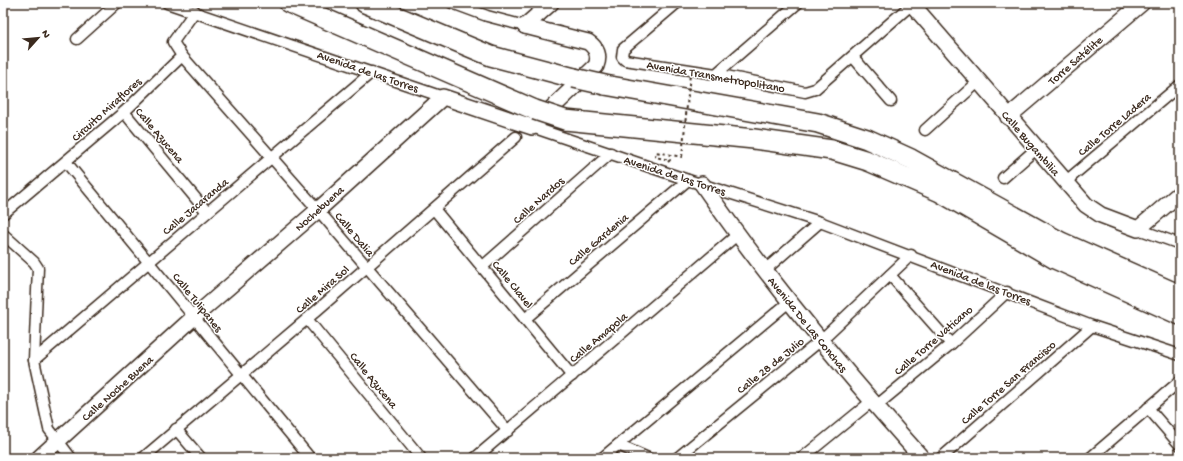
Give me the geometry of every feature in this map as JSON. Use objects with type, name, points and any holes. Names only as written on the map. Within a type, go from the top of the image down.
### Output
[{"type":"highway","points":[[289,3],[533,118],[754,139],[832,150],[868,161],[940,192],[1055,259],[1180,315]]},
{"type":"highway","points":[[365,3],[491,56],[605,85],[818,123],[867,139],[911,159],[1061,242],[1180,294]]},
{"type":"street","points":[[77,40],[117,3]]},
{"type":"street","name":"Avenida de las Torres","points":[[167,3],[195,11],[443,97],[533,118],[610,153],[820,222],[911,255],[1092,326],[1180,355]]},
{"type":"street","points":[[452,3],[487,16],[588,42],[594,46],[599,60],[596,66],[533,118]]},
{"type":"street","points":[[525,26],[551,3]]},
{"type":"street","name":"Avenida Transmetropolitano","points":[[677,3],[623,49],[622,57],[629,61],[716,74],[805,92],[811,91],[852,57]]},
{"type":"street","points":[[716,74],[798,3]]},
{"type":"street","name":"Torre Satélite","points":[[1008,118],[1142,3]]},
{"type":"street","points":[[891,101],[852,57],[912,4]]},
{"type":"street","name":"Calle Bugambilia","points":[[912,4],[1008,118],[1093,212],[1180,244]]},
{"type":"street","points":[[182,56],[172,42],[195,11]]},
{"type":"street","name":"Circuito Miraflores","points":[[3,214],[124,112],[182,56]]},
{"type":"street","name":"Calle Dalia","points":[[182,56],[318,210],[508,431]]},
{"type":"street","name":"Calle Jacaranda","points":[[34,360],[148,262],[273,159],[372,72]]},
{"type":"street","points":[[925,130],[978,82]]},
{"type":"street","name":"Calle Torre Ladera","points":[[1065,182],[1180,85]]},
{"type":"street","name":"Nochebuena","points":[[194,317],[318,210],[443,97]]},
{"type":"street","name":"Calle Azucena","points":[[124,112],[208,212]]},
{"type":"street","name":"Calle Mira Sol","points":[[143,458],[367,268],[516,137]]},
{"type":"street","points":[[1003,178],[1036,149]]},
{"type":"street","name":"Calle Nardos","points":[[482,267],[610,153]]},
{"type":"street","name":"Calle Tulipanes","points":[[66,162],[310,458]]},
{"type":"street","name":"Avenida De Las Conchas","points":[[695,182],[820,341],[922,458]]},
{"type":"street","name":"Calle Gardenia","points":[[525,319],[695,182]]},
{"type":"street","points":[[1138,229],[1180,193]]},
{"type":"street","name":"Calle Clavel","points":[[434,209],[572,376]]},
{"type":"street","points":[[765,270],[820,222]]},
{"type":"street","points":[[3,234],[34,262],[38,268],[34,360],[49,429],[71,458]]},
{"type":"street","name":"Calle Amapola","points":[[476,458],[737,235]]},
{"type":"street","name":"Calle 28 de Julio","points":[[677,458],[820,341],[911,255]]},
{"type":"street","points":[[890,275],[951,344]]},
{"type":"street","name":"Calle Torre Vaticano","points":[[802,458],[951,344],[1007,292]]},
{"type":"street","points":[[602,458],[789,302]]},
{"type":"street","name":"Calle Noche Buena","points":[[40,458],[194,317]]},
{"type":"street","name":"Calle Azucena","points":[[307,319],[421,458]]},
{"type":"street","name":"Calle Torre San Francisco","points":[[941,458],[1092,326]]},
{"type":"street","points":[[1090,458],[1180,381]]},
{"type":"street","points":[[1148,408],[1180,445]]},
{"type":"street","points":[[176,429],[201,458]]},
{"type":"street","points":[[618,445],[648,458]]},
{"type":"path","points":[[649,166],[670,162],[670,160],[655,157],[656,152],[682,157],[690,74]]}]
